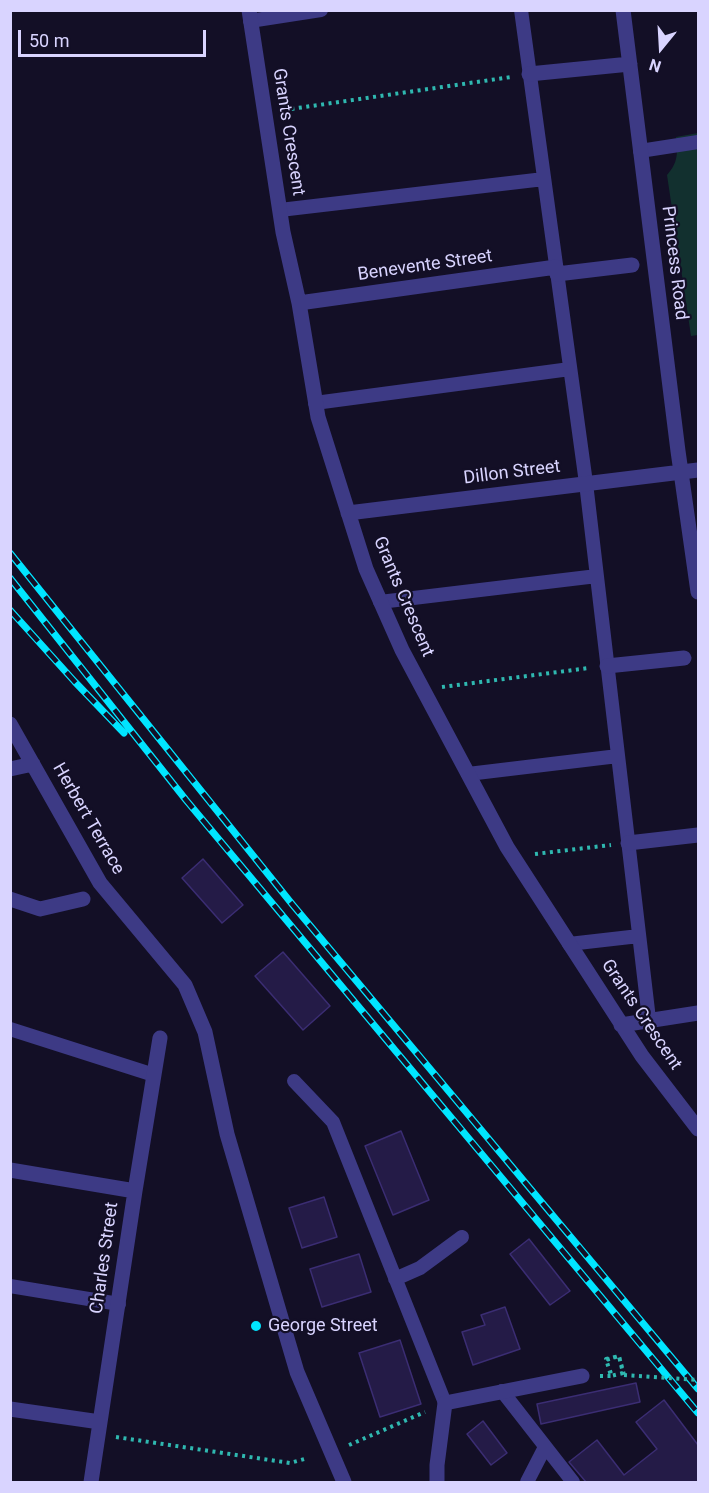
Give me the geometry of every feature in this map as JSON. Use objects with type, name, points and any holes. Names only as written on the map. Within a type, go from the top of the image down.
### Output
[{"type":"street","name":"Princess Road","points":[[623,10],[681,472],[699,592]]},
{"type":"street","name":"Grants Crescent","points":[[250,16],[280,210],[299,303],[315,403],[366,569],[402,650],[513,857],[642,1056],[699,1129]]},
{"type":"street","points":[[529,74],[630,64]]},
{"type":"street","name":"Benevente Street","points":[[299,303],[556,271],[632,265]]},
{"type":"street","name":"Dillon Street","points":[[348,513],[699,470]]},
{"type":"street","points":[[607,666],[684,658]]},
{"type":"street","name":"Herbert Terrace","points":[[10,724],[100,883],[185,985],[205,1032],[227,1134],[297,1372],[344,1482]]},
{"type":"street","points":[[10,769],[33,764]]},
{"type":"street","points":[[628,843],[699,835]]},
{"type":"street","points":[[10,899],[40,909],[83,899]]},
{"type":"street","points":[[621,1024],[699,1013]]},
{"type":"street","name":"Charles Street","points":[[91,1482],[160,1038]]},
{"type":"street","points":[[10,1170],[135,1191]]},
{"type":"street","points":[[437,1482],[444,1403],[582,1376]]},
{"type":"street","points":[[10,1409],[99,1428]]},
{"type":"lane","points":[[250,16],[321,10]]},
{"type":"lane","points":[[521,10],[586,483],[649,1019]]},
{"type":"lane","points":[[640,151],[699,142]]},
{"type":"lane","points":[[280,210],[544,179]]},
{"type":"lane","points":[[315,403],[570,369]]},
{"type":"lane","points":[[380,602],[597,576]]},
{"type":"lane","points":[[468,774],[618,756]]},
{"type":"lane","points":[[569,944],[639,936]]},
{"type":"lane","points":[[10,1029],[154,1075]]},
{"type":"lane","points":[[294,1081],[333,1122],[444,1403]]},
{"type":"lane","points":[[395,1279],[420,1268],[462,1236]]},
{"type":"lane","points":[[10,1286],[119,1304]]},
{"type":"lane","points":[[501,1391],[573,1482]]},
{"type":"lane","points":[[527,1482],[545,1447]]},
{"type":"path","points":[[265,112],[529,74]]},
{"type":"path","points":[[423,689],[607,666]]},
{"type":"path","points":[[513,857],[628,843]]},
{"type":"path","points":[[612,1376],[606,1360],[619,1356],[622,1373],[611,1376],[606,1359],[619,1356],[624,1375],[699,1380]]},
{"type":"path","points":[[344,1447],[444,1403]]},
{"type":"path","points":[[99,1428],[290,1463],[308,1458]]},
{"type":"green space","points":[[698,133],[698,335],[691,336],[667,175],[676,158],[676,137]]},
{"type":"building","points":[[203,859],[243,905],[222,923],[182,878]]},
{"type":"building","points":[[283,952],[330,1006],[303,1030],[255,976]]},
{"type":"building","points":[[401,1131],[429,1200],[393,1215],[365,1146]]},
{"type":"building","points":[[324,1197],[337,1237],[302,1248],[289,1208]]},
{"type":"building","points":[[529,1239],[570,1291],[550,1305],[510,1254]]},
{"type":"building","points":[[359,1254],[371,1292],[322,1307],[310,1269]]},
{"type":"building","points":[[505,1307],[520,1349],[473,1365],[462,1332],[485,1325],[481,1315]]},
{"type":"building","points":[[400,1340],[421,1404],[380,1417],[359,1353]]},
{"type":"building","points":[[636,1383],[640,1402],[541,1424],[537,1404]]},
{"type":"building","points":[[664,1400],[698,1445],[698,1482],[586,1482],[569,1462],[597,1440],[624,1475],[657,1449],[636,1422]]},
{"type":"building","points":[[483,1421],[507,1453],[491,1465],[467,1434]]},
{"type":"railway","points":[[10,553],[292,904],[698,1389]]},
{"type":"railway","points":[[10,578],[186,800],[698,1413]]},
{"type":"railway","points":[[10,610],[124,733]]},
{"type":"place","name":"George Street","points":[[256,1326]]}]
